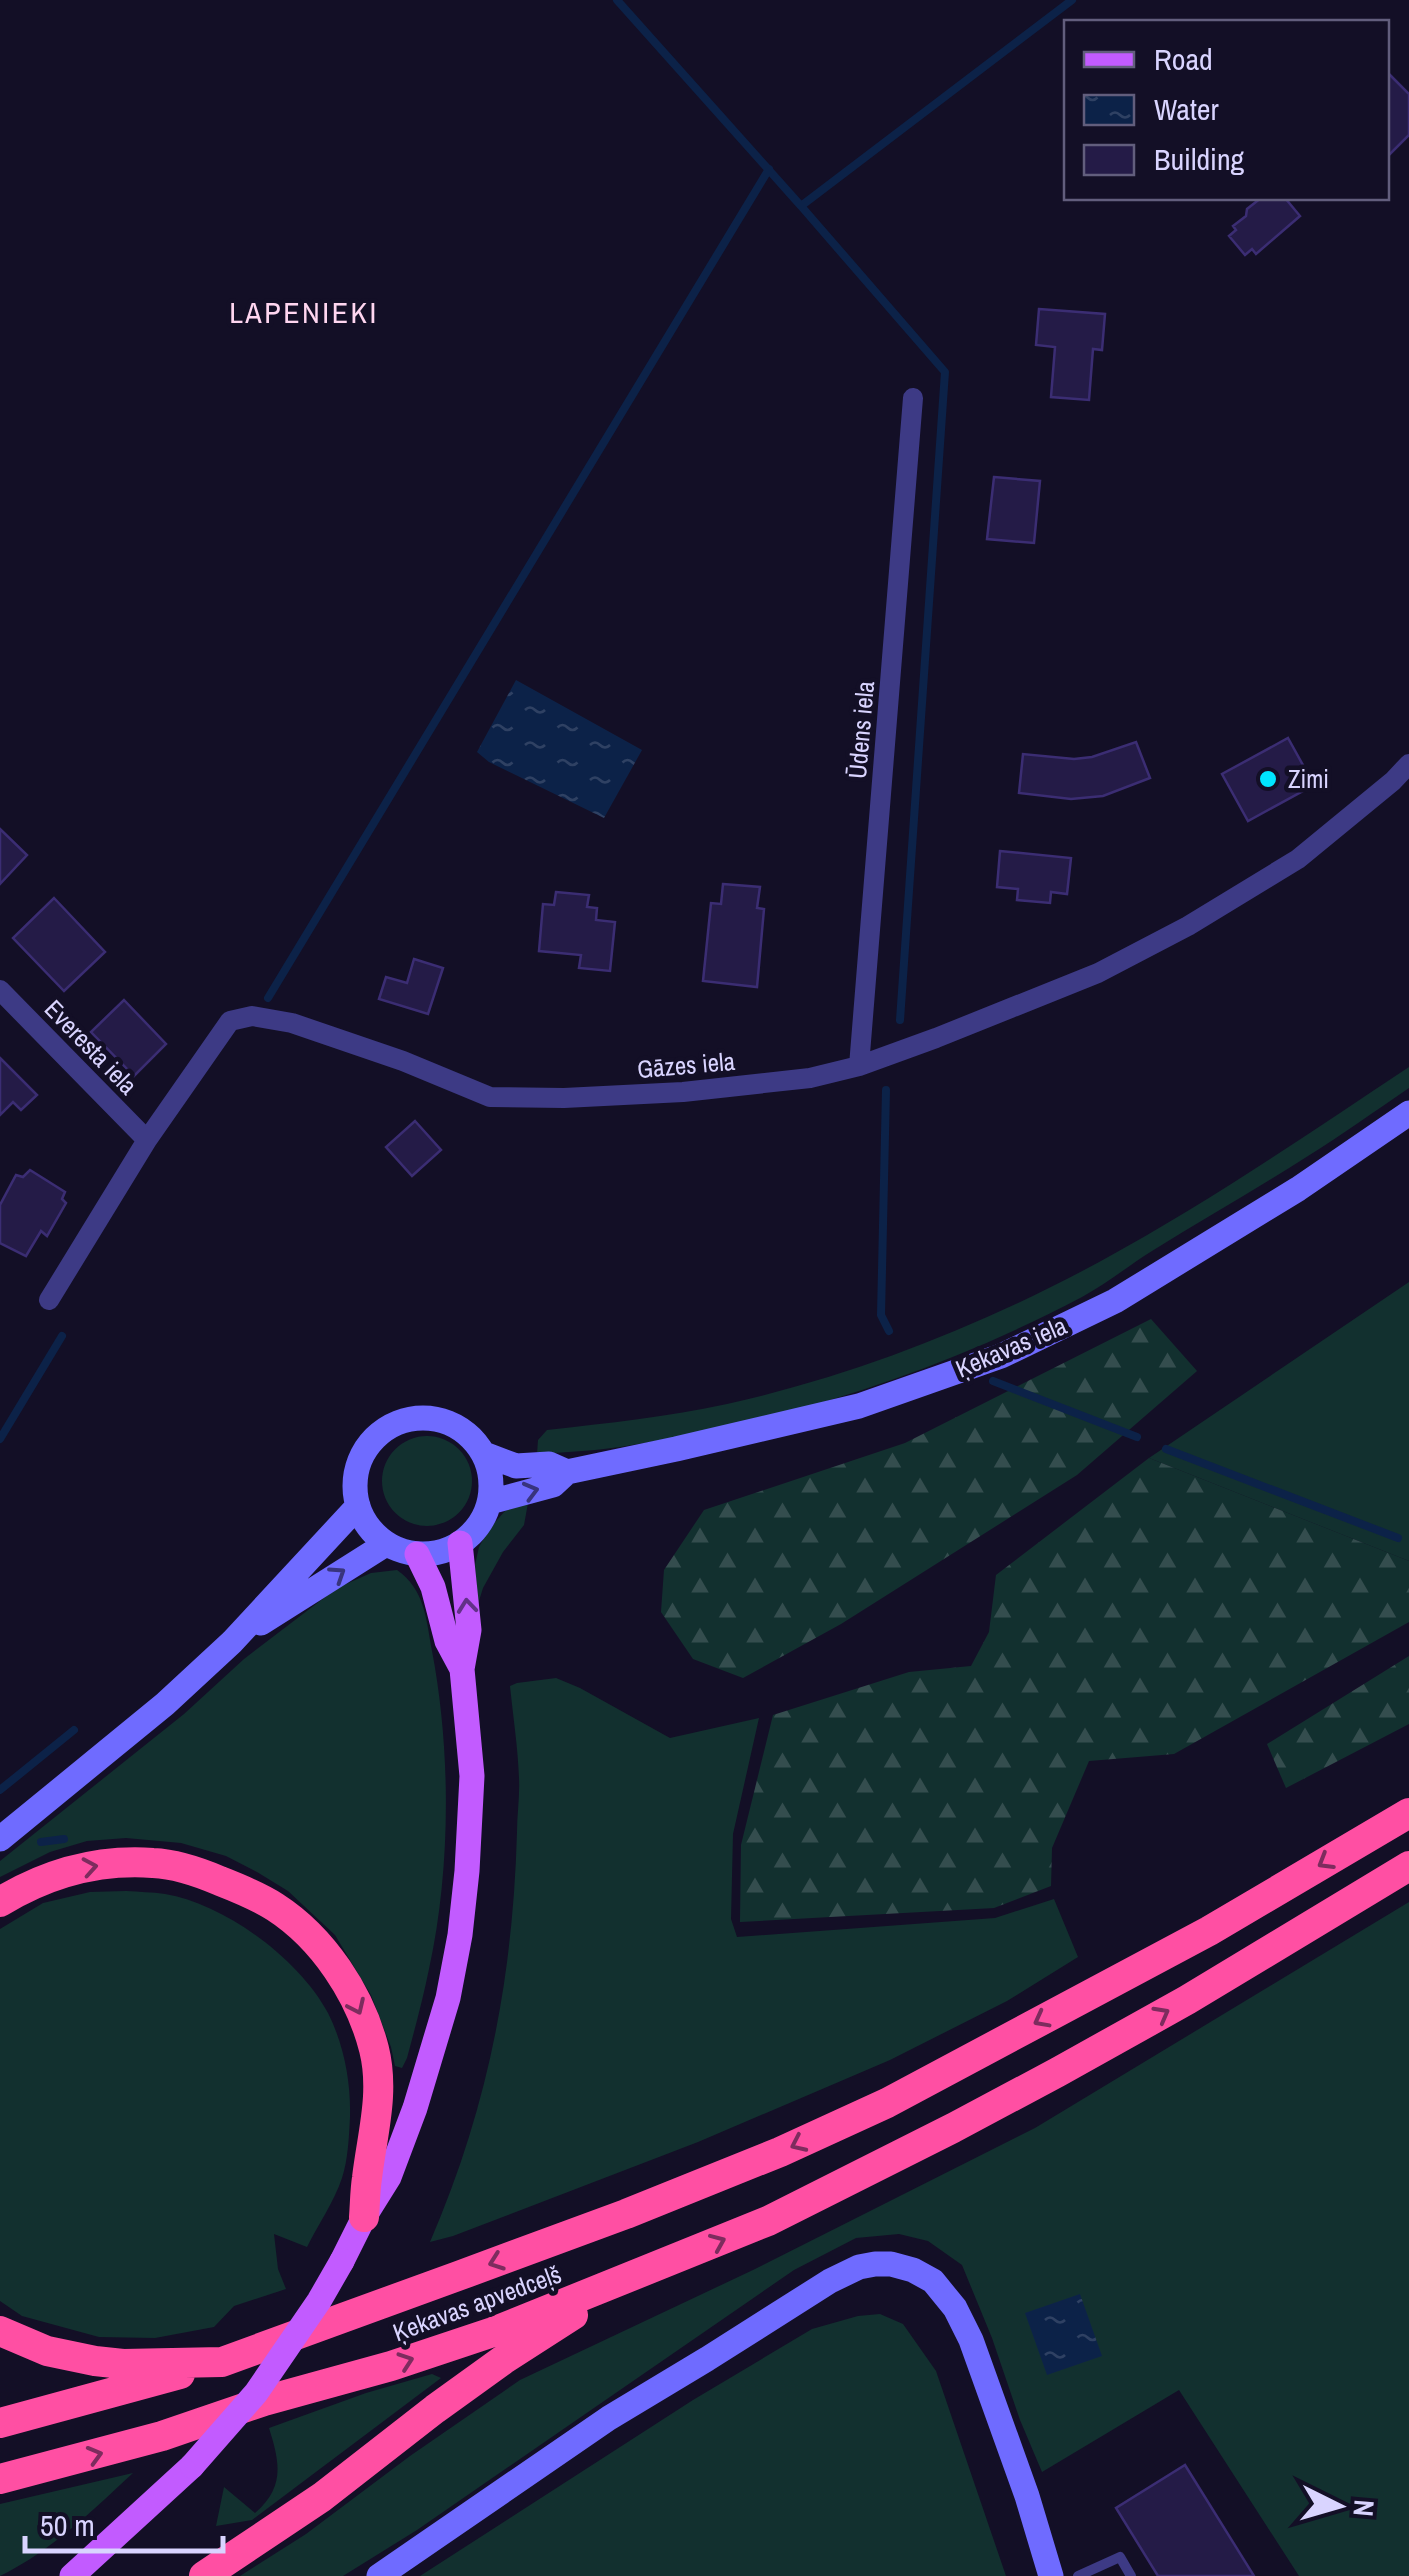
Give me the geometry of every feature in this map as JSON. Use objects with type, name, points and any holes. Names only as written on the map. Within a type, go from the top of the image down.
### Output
[{"type":"highway","points":[[0,2422],[222,2362],[626,2214],[816,2136],[1209,1931],[1409,1813]]},
{"type":"highway","points":[[0,1902],[26,1886],[69,1871],[111,1864],[154,1863],[183,1868],[241,1890],[276,1908],[312,1938],[341,1975],[375,2051],[378,2112],[364,2216]]},
{"type":"highway","name":"Ķekavas apvedceļš","points":[[0,2479],[162,2436],[493,2332],[768,2221],[953,2128],[1187,2000],[1409,1866]]},
{"type":"highway","points":[[204,2576],[322,2497],[503,2360],[628,2279]]},
{"type":"highway","points":[[0,2331],[47,2350],[95,2361],[222,2362]]},
{"type":"main road","name":"Ķekavas iela","points":[[490,1502],[553,1486],[567,1472],[859,1406],[1002,1356],[1115,1301],[1298,1190],[1409,1113]]},
{"type":"main road","name":"Ķekavas iela","points":[[358,1506],[354,1488],[357,1464],[369,1443],[386,1427],[409,1418],[433,1417],[456,1425],[484,1454],[516,1466],[549,1464],[567,1472]]},
{"type":"main road","points":[[358,1506],[372,1532],[386,1544],[417,1554],[442,1552],[477,1528],[490,1502],[490,1467],[484,1454]]},
{"type":"main road","points":[[0,1840],[165,1704],[232,1642],[358,1506]]},
{"type":"main road","points":[[72,2576],[192,2466],[256,2393],[310,2314],[389,2177],[415,2108],[448,1998],[467,1871],[472,1776],[462,1669],[470,1630],[460,1543]]},
{"type":"main road","points":[[232,1642],[386,1544]]},
{"type":"main road","points":[[417,1554],[434,1587],[447,1640],[462,1669]]},
{"type":"main road","points":[[379,2576],[608,2418],[830,2281],[860,2267],[892,2264],[933,2281],[955,2308],[971,2340],[1015,2462],[1051,2576]]},
{"type":"street","name":"Ūdens iela","points":[[859,1066],[914,398]]},
{"type":"street","name":"Gāzes iela","points":[[49,1300],[147,1140],[230,1021],[252,1016],[292,1023],[404,1061],[490,1097],[683,1092],[810,1078],[859,1066],[1098,974],[1188,926],[1298,859],[1409,764]]},
{"type":"street","name":"Everesta iela","points":[[0,990],[147,1140]]},
{"type":"lane","points":[[1078,2576],[1120,2557],[1132,2576]]},
{"type":"green space","points":[[1409,1067],[1409,1088],[1321,1148],[1091,1292],[972,1349],[857,1392],[740,1424],[620,1447],[537,1454],[538,1440],[547,1430],[683,1413],[776,1392],[872,1363],[1012,1306],[1180,1216]]},
{"type":"green space","points":[[1409,1282],[1409,1561],[1149,1458]]},
{"type":"green space","points":[[1151,1319],[1197,1371],[1077,1475],[841,1624],[743,1678],[693,1659],[661,1612],[664,1570],[704,1510],[905,1443]]},
{"type":"green space","points":[[427,1436],[444,1439],[459,1449],[469,1464],[469,1498],[459,1513],[444,1523],[427,1526],[410,1523],[395,1513],[385,1498],[382,1481],[385,1464],[395,1449],[410,1439]]},
{"type":"green space","points":[[1149,1458],[1409,1561],[1409,1622],[1174,1754],[1089,1761],[1052,1848],[1051,1886],[994,1908],[740,1922],[741,1845],[773,1715],[909,1672],[971,1666],[989,1632],[996,1575]]},
{"type":"green space","points":[[528,1503],[524,1525],[503,1552],[478,1604],[475,1565],[479,1547],[505,1511]]},
{"type":"green space","points":[[397,1570],[419,1596],[428,1627],[443,1728],[446,1810],[436,1931],[422,2002],[402,2068],[395,2066],[371,1995],[335,1935],[288,1891],[226,1856],[181,1843],[126,1838],[87,1841],[50,1852],[0,1877],[0,1861],[184,1714],[244,1659],[337,1588],[371,1573]]},
{"type":"green space","points":[[1409,1656],[1409,1724],[1286,1788],[1267,1744]]},
{"type":"green space","points":[[556,1678],[670,1738],[759,1718],[733,1834],[731,1919],[737,1937],[995,1918],[1054,1899],[1078,1957],[1007,2001],[890,2060],[698,2142],[430,2242],[482,2092],[503,1990],[519,1792],[510,1686]]},
{"type":"green space","points":[[90,1892],[165,1894],[212,1909],[280,1954],[328,2013],[342,2051],[349,2090],[346,2164],[330,2205],[307,2247],[274,2234],[278,2269],[286,2289],[234,2306],[214,2327],[155,2338],[99,2337],[22,2316],[0,2301],[0,1929],[43,1903]]},
{"type":"green space","points":[[1409,1902],[1409,2576],[1299,2576],[1179,2390],[1042,2472],[962,2265],[928,2241],[899,2234],[856,2238],[794,2270],[417,2530],[343,2576],[240,2576],[306,2534],[520,2380],[753,2270],[1035,2128]]},
{"type":"green space","points":[[880,2314],[903,2324],[936,2371],[1006,2576],[420,2576],[693,2400],[812,2329]]},
{"type":"green space","points":[[432,2374],[441,2378],[252,2520],[216,2526],[224,2487],[255,2513],[271,2494],[276,2484],[277,2463],[269,2428]]},
{"type":"green space","points":[[133,2473],[54,2542],[0,2576],[0,2504]]},
{"type":"water","points":[[516,680],[642,750],[604,818],[489,762],[477,752]]},
{"type":"water","points":[[1080,2294],[1102,2356],[1047,2375],[1025,2313]]},
{"type":"building","points":[[1389,74],[1409,94],[1409,135],[1389,155]]},
{"type":"building","points":[[1258,200],[1287,200],[1300,216],[1256,254],[1252,249],[1245,255],[1229,236],[1236,230],[1233,226],[1246,216],[1247,209]]},
{"type":"building","points":[[1039,309],[1105,314],[1102,350],[1093,349],[1089,400],[1051,397],[1055,347],[1036,345]]},
{"type":"building","points":[[994,477],[1040,481],[1034,543],[987,539]]},
{"type":"building","name":"Zimi","points":[[1288,738],[1314,785],[1248,821],[1222,774]]},
{"type":"building","points":[[1136,742],[1150,778],[1103,796],[1071,799],[1019,793],[1023,754],[1074,759]]},
{"type":"building","points":[[0,829],[27,855],[0,884]]},
{"type":"building","points":[[1000,851],[1071,858],[1067,894],[1051,892],[1050,903],[1017,900],[1018,889],[997,887]]},
{"type":"building","points":[[723,884],[760,887],[757,908],[764,909],[757,987],[703,981],[711,903],[721,904]]},
{"type":"building","points":[[556,892],[589,895],[587,907],[597,908],[596,920],[615,922],[610,971],[579,968],[581,955],[539,951],[543,904],[554,905]]},
{"type":"building","points":[[54,898],[105,952],[64,991],[13,938]]},
{"type":"building","points":[[414,959],[443,968],[428,1014],[379,999],[386,977],[407,983]]},
{"type":"building","points":[[124,1000],[166,1044],[134,1076],[91,1032]]},
{"type":"building","points":[[0,1058],[37,1095],[21,1110],[13,1102],[0,1115]]},
{"type":"building","points":[[415,1121],[441,1150],[412,1176],[386,1147]]},
{"type":"building","points":[[30,1170],[65,1192],[62,1199],[66,1203],[47,1236],[41,1231],[26,1256],[0,1243],[0,1205],[16,1175],[23,1177]]},
{"type":"building","points":[[1185,2465],[1254,2576],[1158,2576],[1116,2508]]},
{"type":"waterway","points":[[617,0],[801,206],[1072,0]]},
{"type":"waterway","points":[[268,998],[769,169]]},
{"type":"waterway","points":[[801,206],[945,372],[900,1020]]},
{"type":"waterway","points":[[886,1090],[881,1315],[889,1331]]},
{"type":"waterway","points":[[0,1439],[62,1336]]},
{"type":"waterway","points":[[993,1381],[1137,1437]]},
{"type":"waterway","points":[[1166,1449],[1398,1538]]},
{"type":"waterway","points":[[0,1790],[74,1730]]},
{"type":"waterway","points":[[41,1842],[64,1839]]},
{"type":"place","name":"Zimi","points":[[1268,779]]},
{"type":"district","name":"LAPENIEKI","points":[[304,313]]}]
